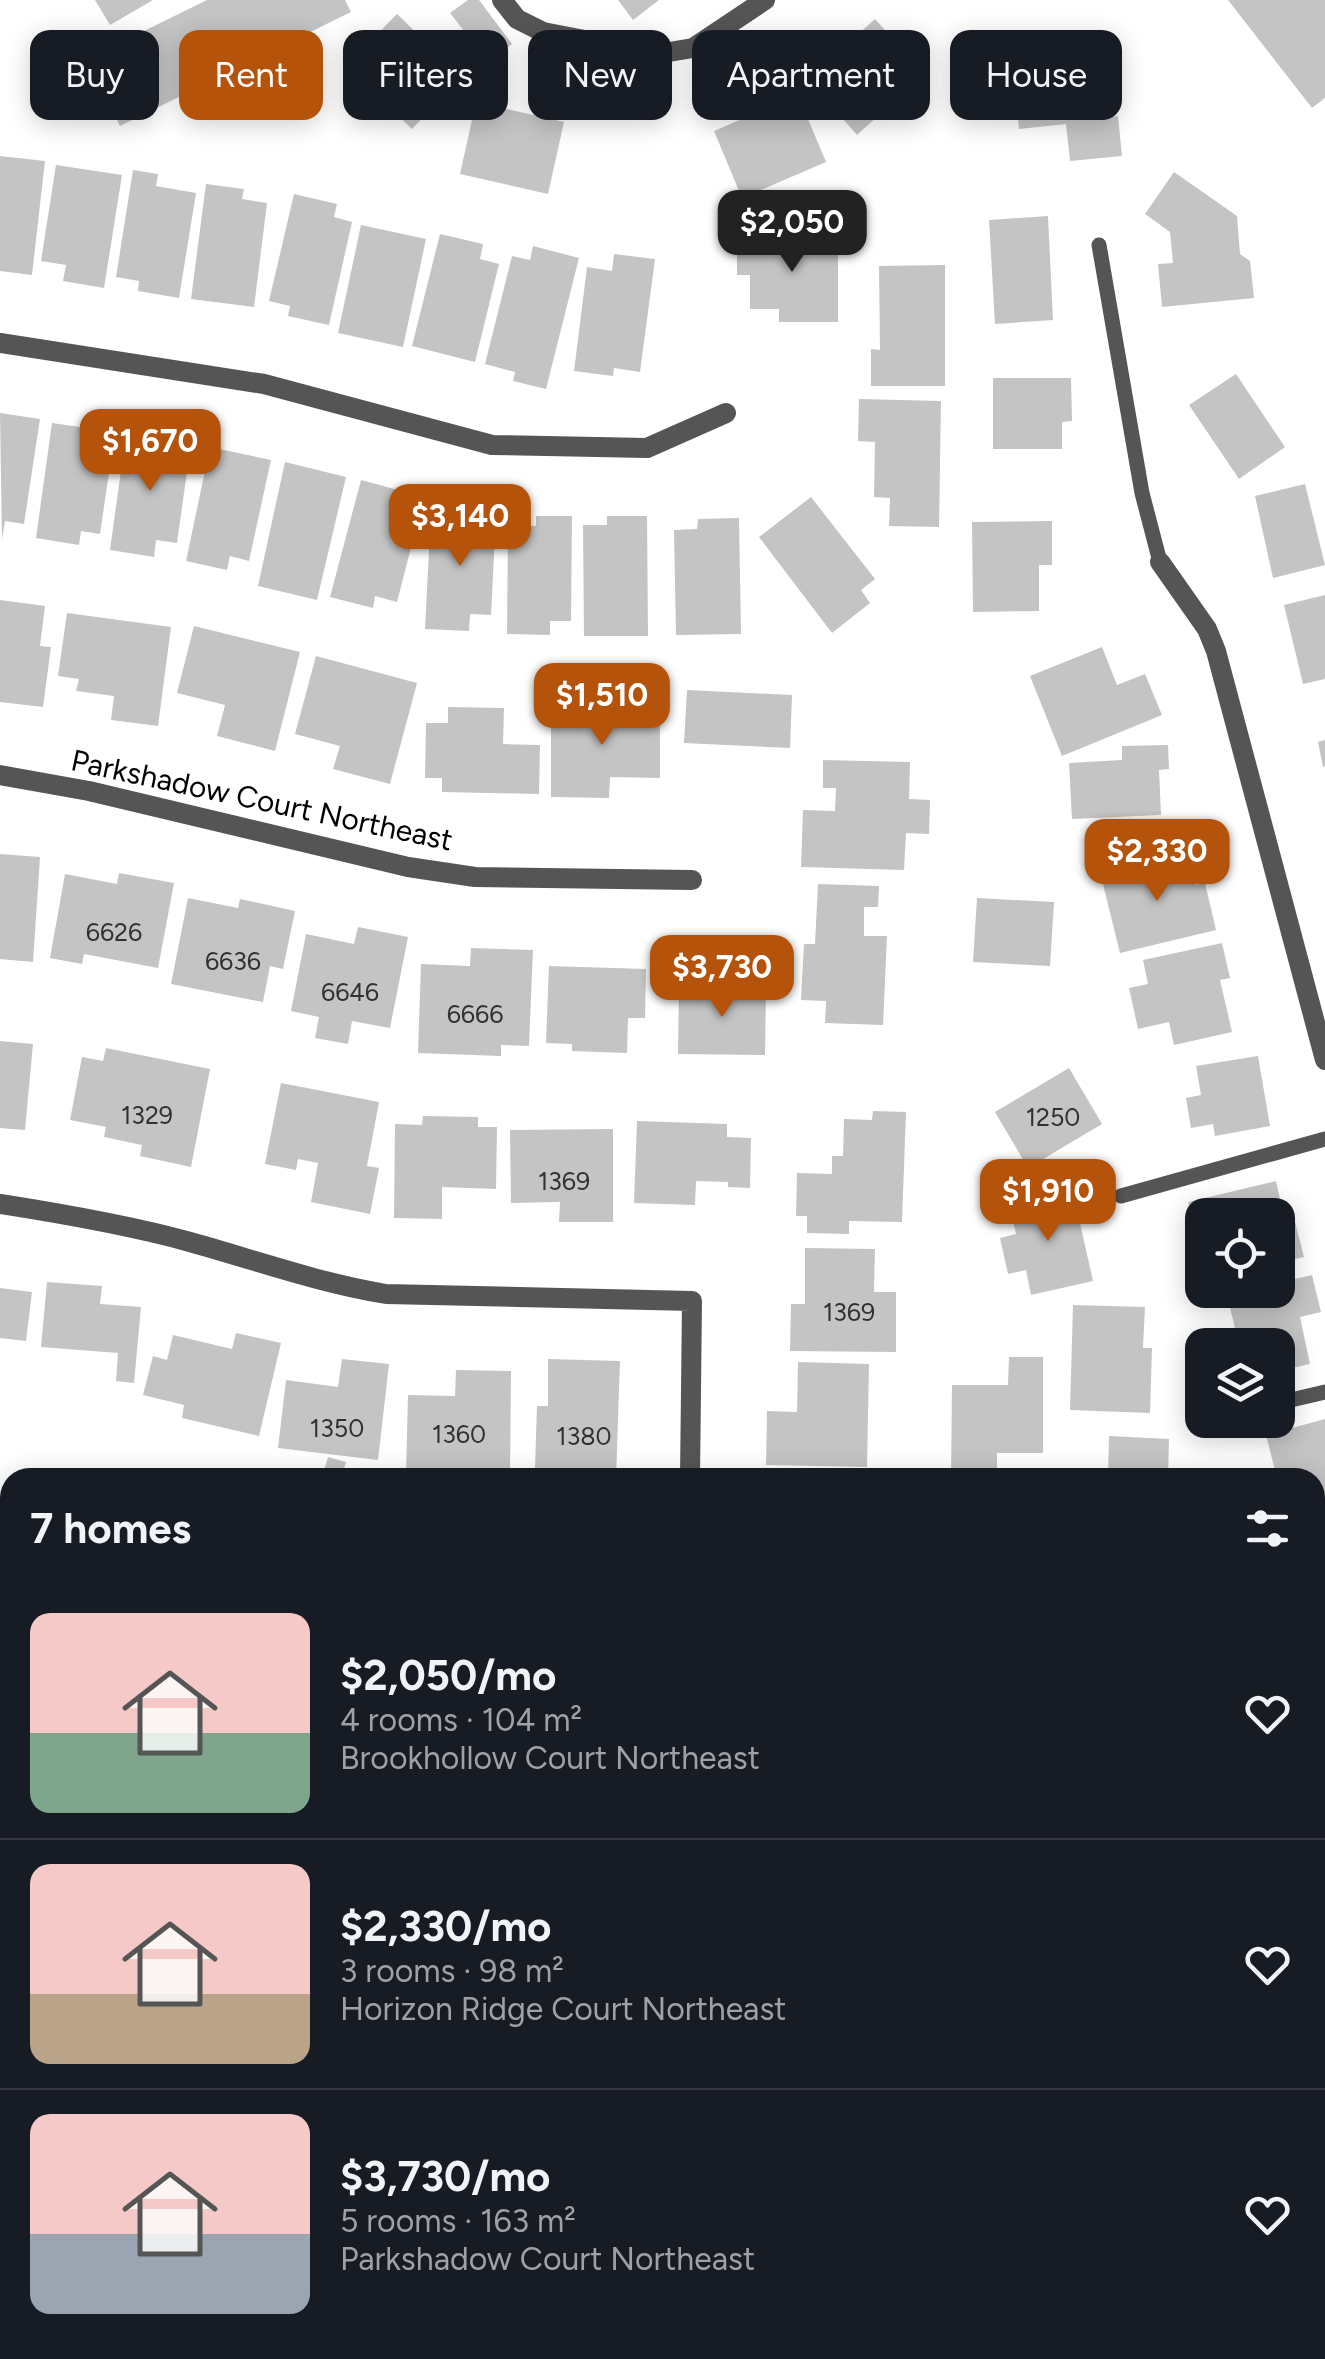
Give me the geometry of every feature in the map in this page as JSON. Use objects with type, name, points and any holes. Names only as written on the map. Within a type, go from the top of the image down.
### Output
[{"type":"street","points":[[502,0],[516,19],[543,32],[657,54],[693,48],[766,0]]},
{"type":"street","points":[[0,343],[264,384],[492,445],[646,448],[726,413]]},
{"type":"street","points":[[1160,562],[1207,629],[1216,650],[1325,1060]]},
{"type":"street","name":"Parkshadow Court Northeast","points":[[0,775],[89,791],[408,867],[474,877],[692,880]]},
{"type":"street","points":[[0,1204],[56,1212],[186,1241],[346,1287],[386,1294],[692,1300],[690,1468]]},
{"type":"lane","points":[[1099,246],[1142,494],[1160,562]]},
{"type":"lane","points":[[1122,1196],[1325,1139]]},
{"type":"lane","points":[[1295,1399],[1325,1392]]},
{"type":"building","points":[[95,0],[153,0],[110,25]]},
{"type":"building","points":[[207,0],[345,0],[351,12],[315,30],[179,30],[179,97],[159,107],[159,30],[146,30]]},
{"type":"building","points":[[468,0],[479,0],[502,30],[463,30],[450,13]]},
{"type":"building","points":[[618,0],[659,0],[633,20]]},
{"type":"building","points":[[1228,0],[1325,0],[1325,98],[1312,108]]},
{"type":"building","points":[[397,14],[414,30],[381,30]]},
{"type":"building","points":[[875,19],[885,30],[863,30]]},
{"type":"building","points":[[508,109],[528,114],[528,120],[564,122],[548,194],[460,174],[472,120],[508,120]]},
{"type":"building","points":[[403,120],[421,120],[412,129]]},
{"type":"building","points":[[740,120],[808,120],[826,162],[742,198],[714,131]]},
{"type":"building","points":[[844,120],[873,120],[857,135]]},
{"type":"building","points":[[1018,120],[1118,120],[1122,156],[1070,161],[1066,124],[1019,129]]},
{"type":"building","points":[[0,156],[45,161],[32,275],[0,271]]},
{"type":"building","points":[[56,165],[122,175],[104,288],[63,281],[66,265],[41,261]]},
{"type":"building","points":[[133,170],[158,174],[156,186],[196,193],[179,298],[138,291],[139,281],[116,277]]},
{"type":"building","points":[[1174,172],[1237,216],[1240,254],[1250,261],[1254,298],[1162,307],[1158,264],[1173,263],[1170,232],[1145,214]]},
{"type":"building","points":[[206,184],[244,189],[242,199],[267,203],[254,307],[191,299]]},
{"type":"building","points":[[294,194],[337,204],[334,217],[352,222],[329,325],[288,316],[290,306],[269,301]]},
{"type":"building","points":[[1048,216],[1053,320],[995,324],[989,220]]},
{"type":"building","points":[[361,225],[426,239],[403,347],[338,333]]},
{"type":"building","points":[[440,234],[483,244],[480,259],[499,264],[475,362],[412,346]]},
{"type":"building","points":[[737,234],[838,234],[838,322],[779,322],[779,309],[750,309],[750,275],[737,275]]},
{"type":"building","points":[[533,246],[579,258],[546,389],[513,381],[515,372],[485,364],[512,256],[530,260]]},
{"type":"building","points":[[614,254],[655,259],[640,372],[614,368],[613,376],[574,371],[587,267],[612,271]]},
{"type":"building","points":[[945,265],[945,386],[871,386],[871,349],[880,350],[879,266]]},
{"type":"building","points":[[1236,374],[1285,447],[1239,479],[1189,405]]},
{"type":"building","points":[[993,378],[1071,378],[1072,421],[1062,422],[1062,449],[993,449]]},
{"type":"building","points":[[859,399],[941,401],[939,527],[889,526],[890,498],[874,497],[875,442],[858,441]]},
{"type":"building","points":[[0,413],[40,419],[24,524],[5,521],[2,540]]},
{"type":"building","points":[[52,423],[115,432],[100,534],[81,531],[79,545],[36,538]]},
{"type":"building","points":[[126,434],[191,443],[177,543],[156,540],[154,557],[110,550]]},
{"type":"building","points":[[210,447],[271,460],[249,561],[230,556],[227,570],[186,561]]},
{"type":"building","points":[[285,462],[346,477],[317,600],[258,586]]},
{"type":"building","points":[[361,480],[424,497],[397,602],[375,596],[373,608],[330,597]]},
{"type":"building","points":[[1305,484],[1325,565],[1273,578],[1255,496]]},
{"type":"building","points":[[811,497],[875,579],[861,590],[870,603],[832,633],[759,537]]},
{"type":"building","points":[[431,510],[496,514],[491,615],[470,614],[469,631],[425,629]]},
{"type":"building","points":[[536,516],[572,516],[571,621],[550,621],[550,635],[507,634],[508,525],[536,526]]},
{"type":"building","points":[[607,516],[647,516],[648,636],[584,636],[583,525],[607,525]]},
{"type":"building","points":[[739,518],[741,634],[676,635],[674,530],[697,529],[698,519]]},
{"type":"building","points":[[1052,521],[1052,565],[1039,565],[1039,611],[973,612],[972,522]]},
{"type":"building","points":[[1325,595],[1325,679],[1303,684],[1284,605]]},
{"type":"building","points":[[0,600],[45,606],[40,646],[51,647],[43,707],[0,702]]},
{"type":"building","points":[[67,613],[171,627],[158,726],[111,720],[114,696],[76,691],[79,679],[58,676]]},
{"type":"building","points":[[194,626],[300,652],[275,751],[217,736],[225,705],[177,693]]},
{"type":"building","points":[[1102,647],[1117,685],[1145,674],[1162,715],[1062,756],[1030,676]]},
{"type":"building","points":[[316,656],[417,683],[390,784],[333,769],[340,746],[295,734]]},
{"type":"building","points":[[687,690],[792,695],[790,748],[684,743]]},
{"type":"building","points":[[448,707],[504,708],[503,744],[540,745],[539,794],[442,792],[442,778],[425,778],[426,723],[448,723]]},
{"type":"building","points":[[551,707],[660,708],[660,778],[610,777],[609,798],[551,797]]},
{"type":"building","points":[[1325,740],[1325,766],[1323,767],[1318,742]]},
{"type":"building","points":[[1168,745],[1169,769],[1159,770],[1161,815],[1072,819],[1069,763],[1122,760],[1122,746]]},
{"type":"building","points":[[823,760],[910,762],[909,799],[930,800],[929,834],[906,833],[904,870],[801,867],[803,810],[835,811],[836,788],[823,788]]},
{"type":"building","points":[[0,854],[40,857],[33,962],[0,959]]},
{"type":"building","points":[[1189,855],[1196,885],[1205,883],[1216,930],[1120,953],[1101,876]]},
{"type":"building","points":[[119,873],[174,883],[158,968],[84,954],[82,964],[50,958],[65,874],[117,884]]},
{"type":"building","points":[[818,884],[879,886],[878,907],[864,907],[864,936],[887,936],[883,1025],[825,1023],[826,1001],[801,1000],[804,944],[815,944]]},
{"type":"building","points":[[188,898],[238,908],[240,899],[295,911],[283,969],[270,966],[263,1002],[171,984]]},
{"type":"building","points":[[977,898],[1054,902],[1050,966],[973,962]]},
{"type":"building","points":[[358,927],[408,937],[390,1028],[352,1021],[348,1044],[315,1038],[319,1017],[291,1011],[306,934],[354,944]]},
{"type":"building","points":[[1222,943],[1230,978],[1220,980],[1232,1032],[1174,1045],[1169,1022],[1138,1029],[1129,988],[1148,984],[1143,960]]},
{"type":"building","points":[[471,948],[533,950],[529,1046],[501,1045],[501,1056],[418,1053],[421,964],[470,966]]},
{"type":"building","points":[[549,966],[646,969],[645,1018],[628,1018],[627,1053],[572,1051],[572,1044],[546,1043]]},
{"type":"building","points":[[679,986],[766,987],[765,1055],[678,1054]]},
{"type":"building","points":[[0,1041],[33,1044],[25,1130],[0,1128]]},
{"type":"building","points":[[106,1048],[210,1069],[191,1167],[140,1156],[142,1145],[104,1137],[106,1127],[70,1120],[82,1057],[103,1061]]},
{"type":"building","points":[[1258,1056],[1270,1126],[1215,1136],[1213,1124],[1191,1128],[1186,1098],[1201,1095],[1196,1066]]},
{"type":"building","points":[[1069,1068],[1102,1124],[1028,1168],[995,1112]]},
{"type":"building","points":[[281,1083],[379,1102],[367,1166],[379,1168],[370,1214],[311,1202],[318,1163],[298,1159],[296,1170],[265,1164]]},
{"type":"building","points":[[873,1111],[906,1112],[902,1222],[849,1221],[849,1234],[807,1233],[807,1216],[796,1216],[797,1173],[832,1174],[832,1156],[843,1156],[844,1119],[872,1120]]},
{"type":"building","points":[[423,1116],[478,1117],[478,1127],[497,1127],[496,1189],[442,1187],[442,1219],[394,1218],[395,1124],[422,1125]]},
{"type":"building","points":[[637,1121],[727,1124],[727,1137],[751,1138],[750,1188],[728,1187],[728,1182],[696,1181],[695,1205],[634,1203]]},
{"type":"building","points":[[613,1129],[613,1222],[559,1222],[560,1202],[511,1203],[510,1130]]},
{"type":"building","points":[[1276,1181],[1280,1198],[1205,1198]]},
{"type":"building","points":[[1073,1192],[1093,1281],[1031,1295],[1026,1270],[1008,1274],[1000,1238],[1016,1234],[1010,1206]]},
{"type":"building","points":[[1295,1222],[1304,1257],[1295,1259]]},
{"type":"building","points":[[805,1248],[875,1249],[874,1292],[896,1292],[896,1352],[790,1351],[791,1304],[805,1304]]},
{"type":"building","points":[[1312,1275],[1321,1312],[1300,1317],[1310,1364],[1295,1367],[1295,1328],[1235,1328],[1230,1308],[1295,1308],[1295,1279]]},
{"type":"building","points":[[47,1282],[102,1286],[100,1304],[141,1307],[134,1383],[116,1381],[118,1353],[41,1347]]},
{"type":"building","points":[[0,1288],[32,1292],[26,1341],[0,1338]]},
{"type":"building","points":[[1073,1305],[1145,1307],[1143,1348],[1152,1348],[1150,1413],[1070,1410]]},
{"type":"building","points":[[236,1333],[281,1343],[259,1436],[182,1418],[184,1405],[143,1395],[153,1356],[167,1360],[173,1335],[232,1349]]},
{"type":"building","points":[[1009,1357],[1043,1357],[1043,1453],[997,1453],[997,1468],[951,1468],[952,1385],[1008,1385]]},
{"type":"building","points":[[342,1359],[389,1364],[378,1460],[278,1448],[286,1380],[338,1387]]},
{"type":"building","points":[[548,1359],[620,1361],[616,1468],[535,1468],[537,1406],[548,1406]]},
{"type":"building","points":[[798,1362],[869,1364],[867,1467],[766,1465],[767,1411],[797,1412]]},
{"type":"building","points":[[456,1370],[511,1371],[510,1468],[406,1468],[408,1395],[455,1396]]},
{"type":"building","points":[[1325,1419],[1325,1468],[1274,1468],[1267,1438],[1295,1438],[1295,1427]]},
{"type":"building","points":[[1109,1436],[1169,1439],[1168,1468],[1108,1468]]},
{"type":"building","points":[[328,1457],[346,1462],[344,1468],[325,1468]]}]
